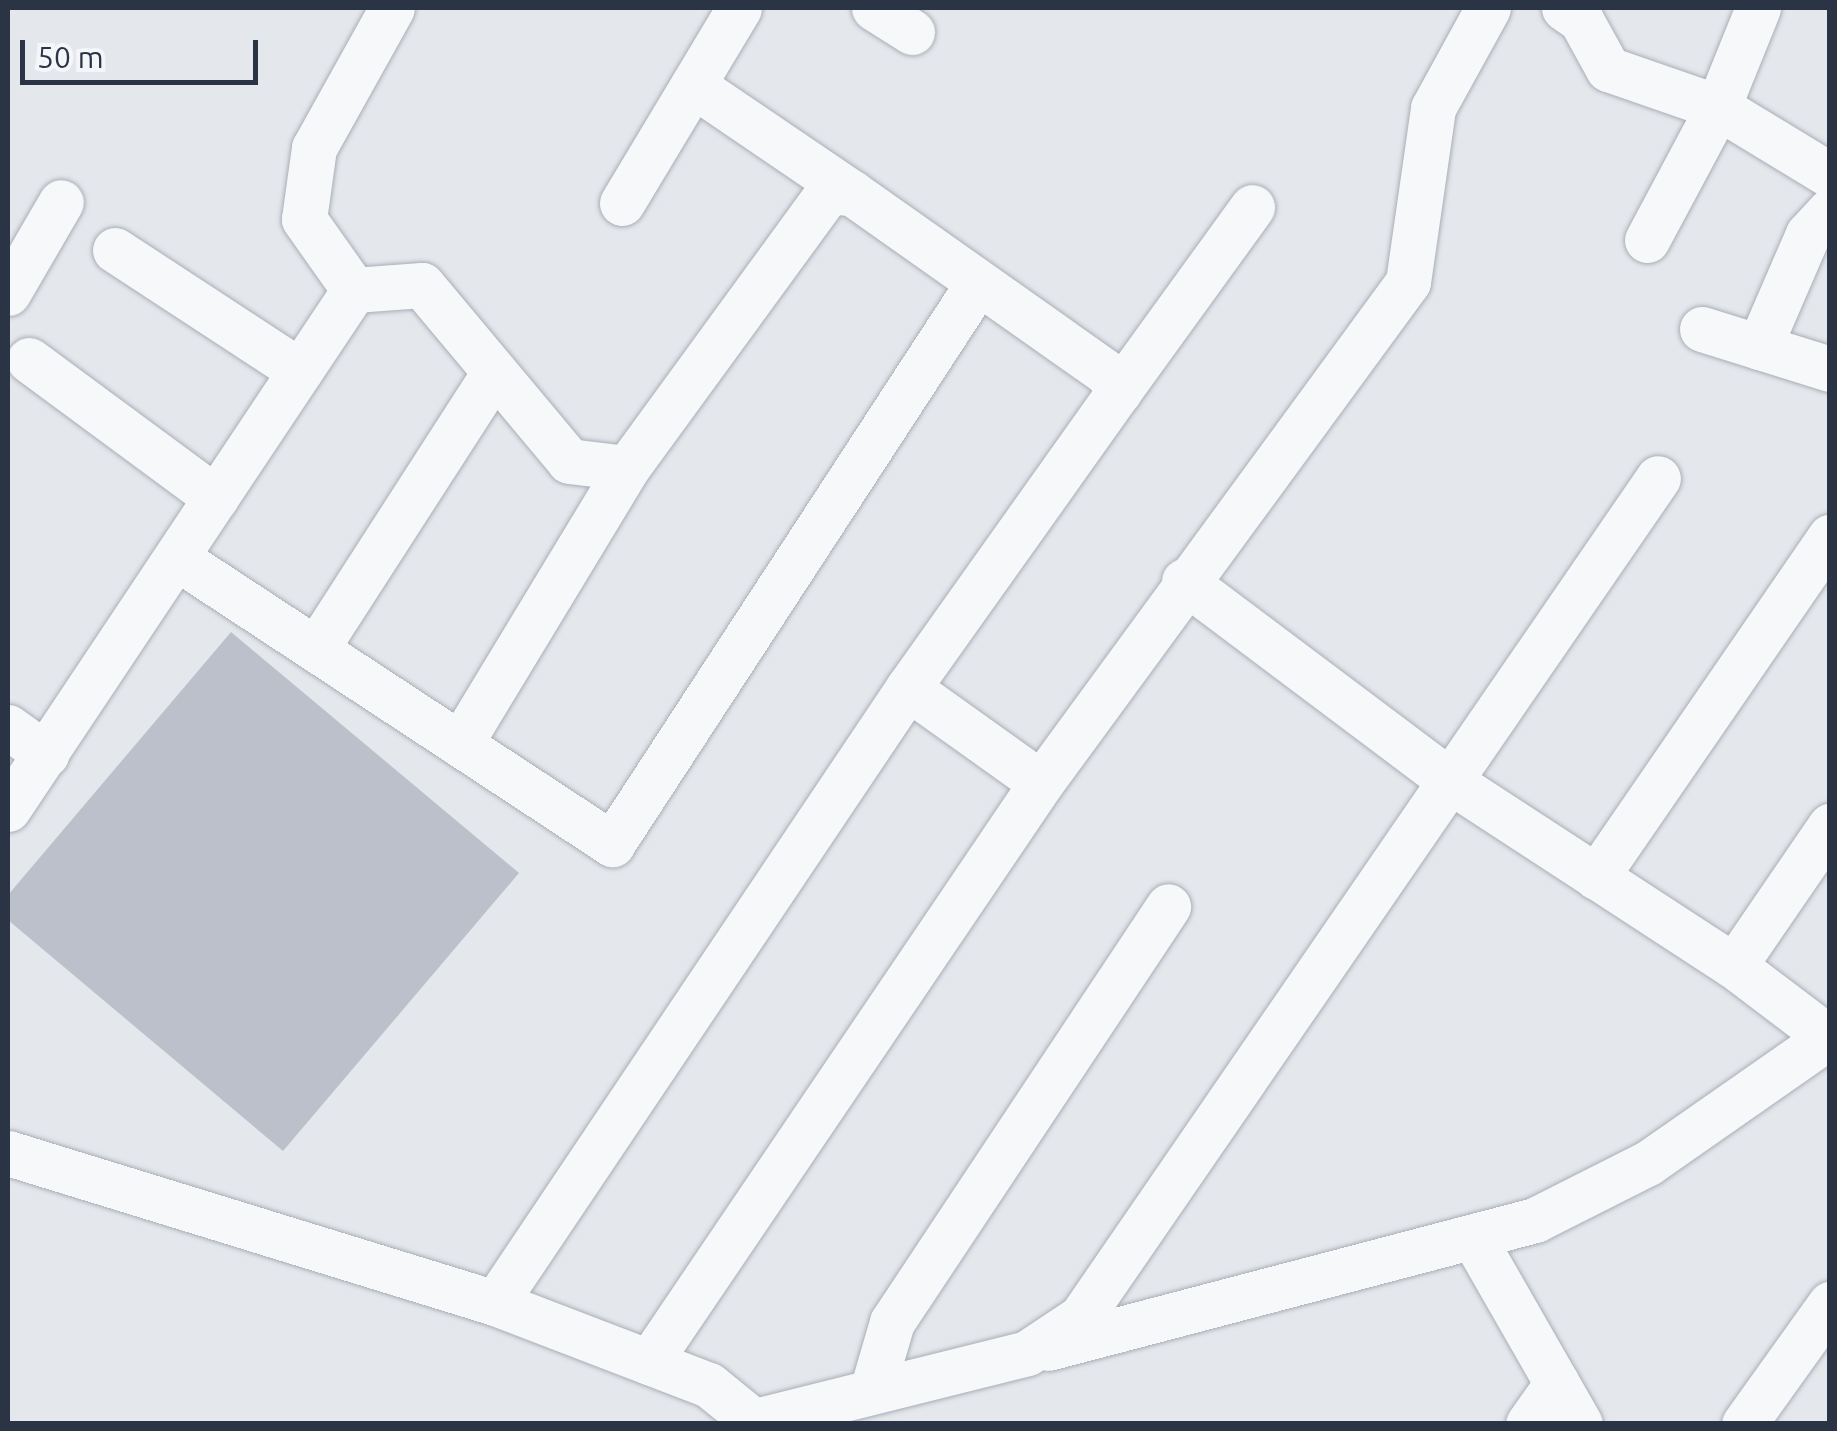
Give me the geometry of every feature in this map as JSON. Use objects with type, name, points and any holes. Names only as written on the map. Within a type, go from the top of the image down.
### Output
[{"type":"street","points":[[622,203],[740,8]]},
{"type":"street","points":[[874,8],[912,32]]},
{"type":"street","points":[[649,1362],[1041,783],[1184,581],[1408,282],[1434,108],[1488,8]]},
{"type":"street","points":[[1564,8],[1581,20],[1608,68],[1718,107],[1830,175]]},
{"type":"street","points":[[1647,240],[1718,107],[1758,8]]},
{"type":"street","points":[[354,290],[304,219],[314,148],[386,10]]},
{"type":"street","points":[[693,85],[852,193],[976,286],[1108,373],[1119,391]]},
{"type":"street","points":[[460,744],[627,468],[828,192],[852,193]]},
{"type":"street","points":[[8,293],[61,202]]},
{"type":"street","points":[[495,1303],[908,688],[1252,207]]},
{"type":"street","points":[[1759,348],[1808,234],[1830,210]]},
{"type":"street","points":[[115,250],[300,371]]},
{"type":"street","points":[[354,290],[422,285],[569,461],[627,468]]},
{"type":"street","points":[[176,558],[612,844],[976,286]]},
{"type":"street","points":[[8,809],[354,290]]},
{"type":"street","points":[[1702,329],[1830,369]]},
{"type":"street","points":[[29,360],[216,498]]},
{"type":"street","points":[[316,649],[494,372]]},
{"type":"street","points":[[1027,1353],[1081,1317],[1658,478]]},
{"type":"street","points":[[1596,877],[1830,536]]},
{"type":"street","points":[[8,1153],[495,1303],[709,1385],[751,1422],[872,1387],[1027,1353],[1535,1220],[1648,1163],[1829,1036],[1734,966],[1450,781],[1184,581]]},
{"type":"street","points":[[908,688],[1041,783]]},
{"type":"street","points":[[8,726],[46,754]]},
{"type":"street","points":[[1734,966],[1830,826]]},
{"type":"street","points":[[872,1387],[892,1322],[1168,906]]},
{"type":"street","points":[[1474,1236],[1580,1424]]},
{"type":"street","points":[[1744,1424],[1830,1304]]},
{"type":"street","points":[[1528,1424],[1557,1383]]},
{"type":"building","points":[[231,632],[519,873],[283,1151],[8,920],[8,895]]}]
